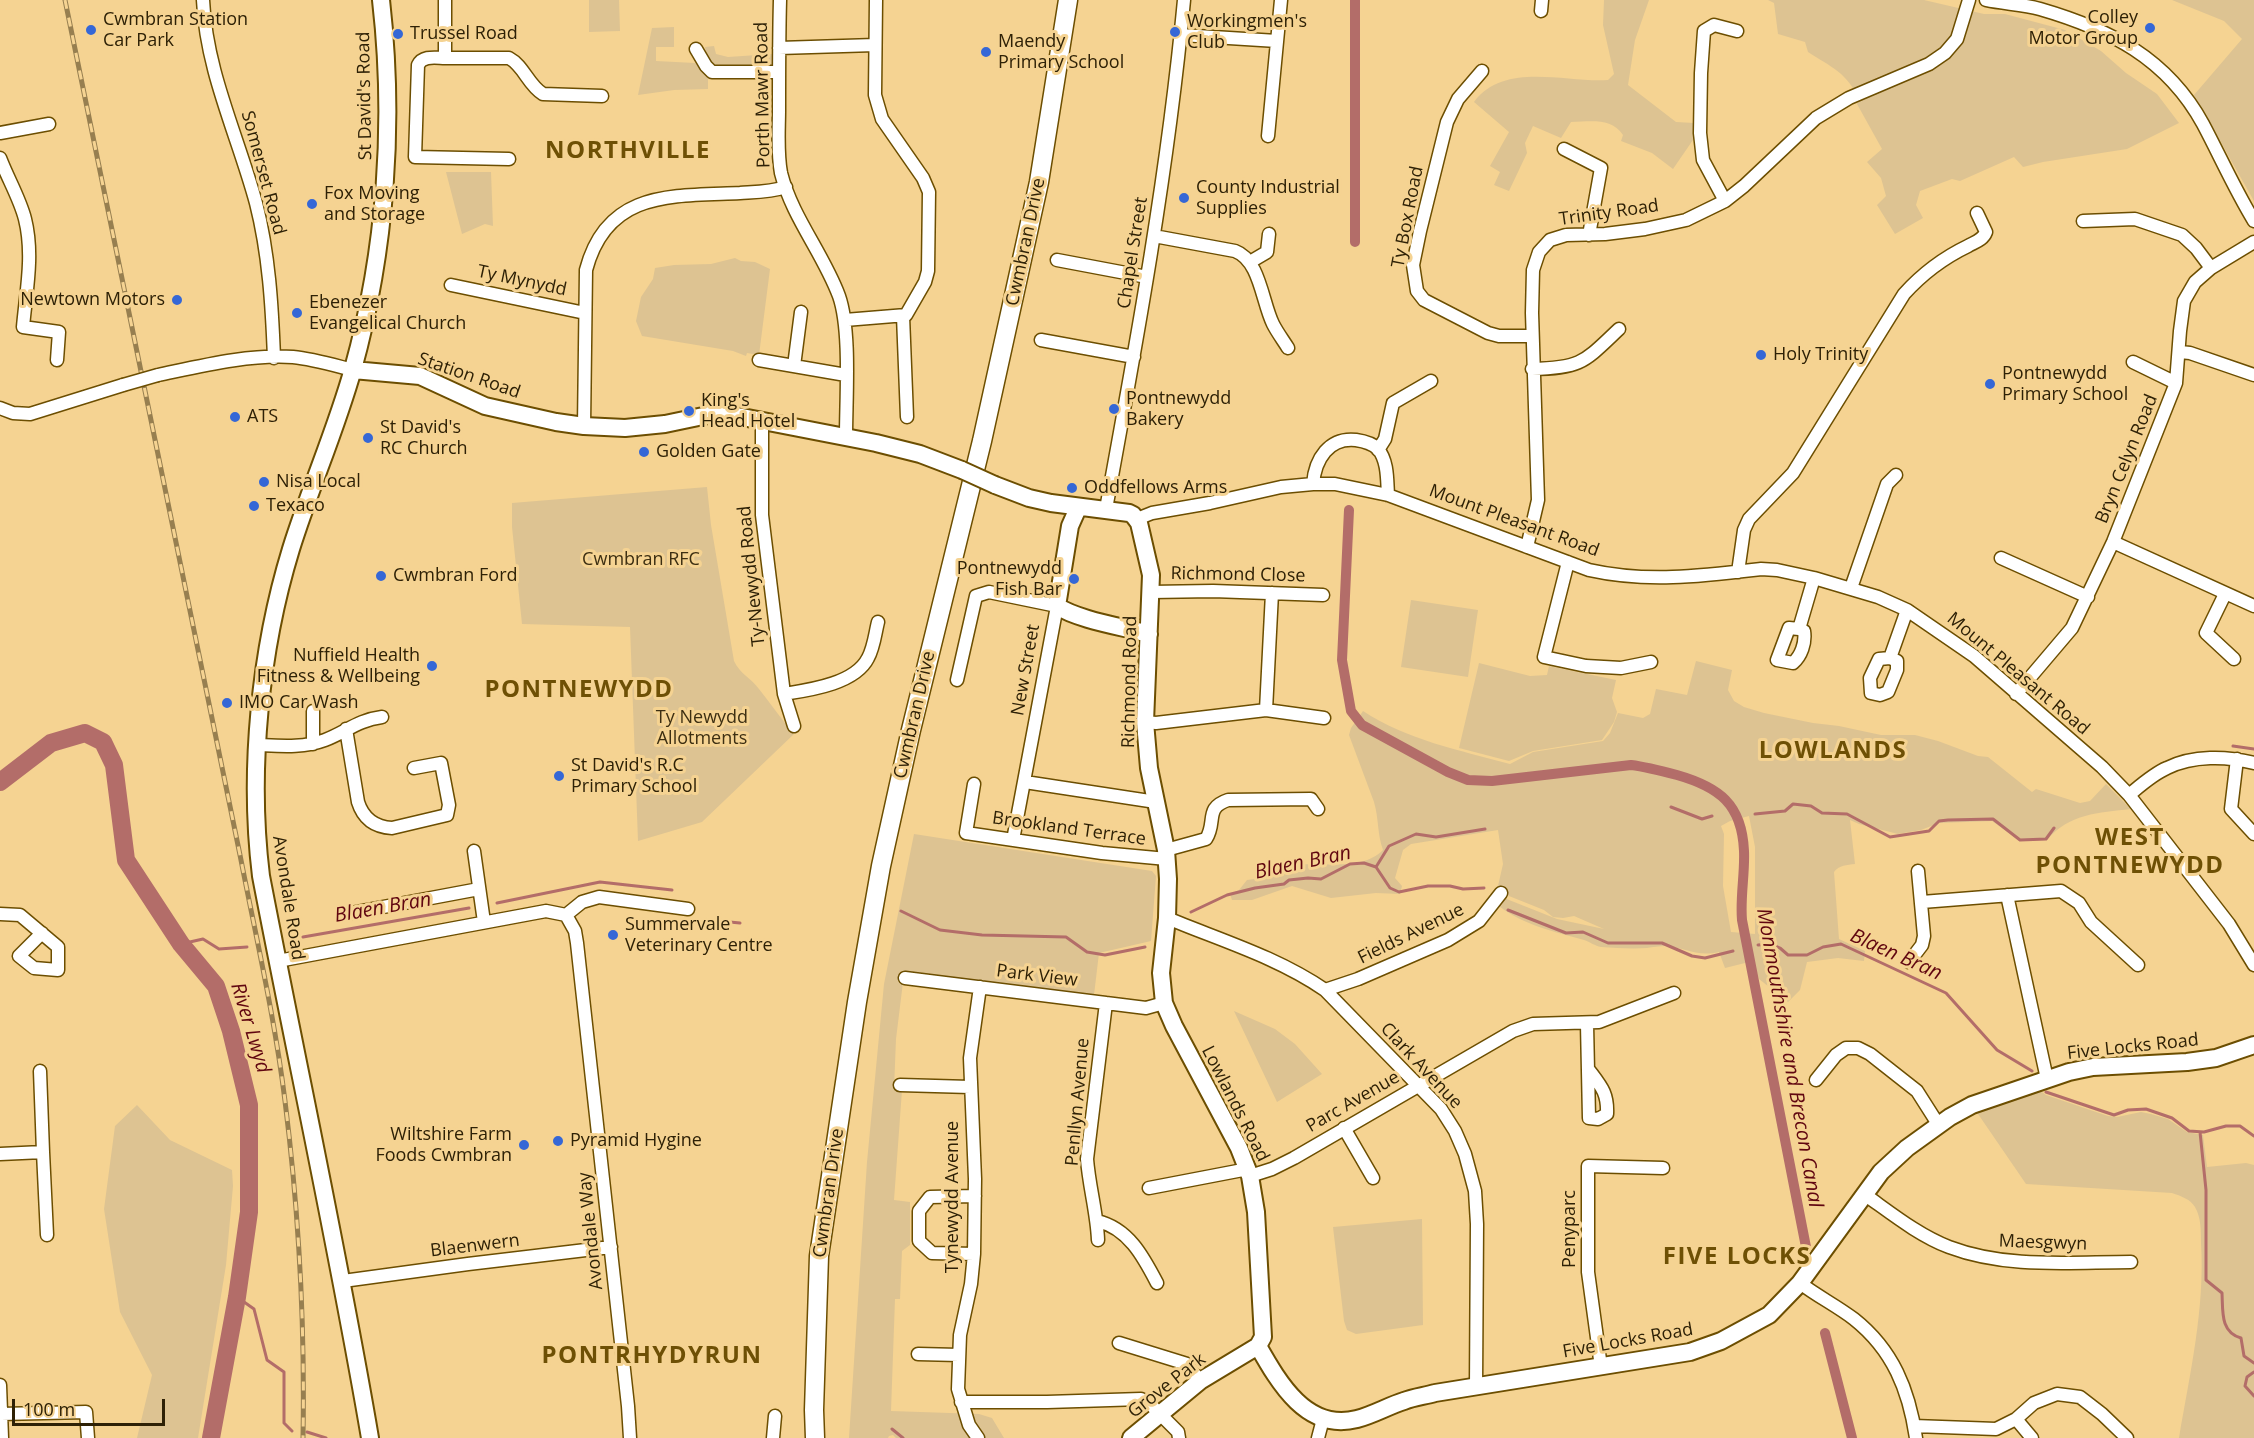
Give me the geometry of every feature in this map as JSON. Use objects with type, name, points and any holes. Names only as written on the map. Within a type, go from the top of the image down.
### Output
[{"type":"main road","name":"Cwmbran Drive","points":[[815,1438],[819,1256],[856,1002],[881,866],[906,753],[982,441],[1039,182],[1068,0]]},
{"type":"street","name":"Somerset Road","points":[[203,0],[214,71],[253,193],[264,239],[272,309],[274,358]]},
{"type":"street","name":"St David's Road","points":[[353,369],[376,266],[385,180],[387,87],[381,0]]},
{"type":"street","points":[[445,0],[446,58]]},
{"type":"street","name":"Porth Mawr Road","points":[[780,0],[779,159],[786,188],[797,215],[838,294],[845,320],[846,436]]},
{"type":"street","points":[[845,320],[903,316],[910,310],[925,282],[927,271],[929,192],[923,178],[882,120],[874,87],[877,6],[884,0]]},
{"type":"street","name":"Chapel Street","points":[[1106,509],[1154,236],[1170,127],[1184,0]]},
{"type":"street","points":[[1268,136],[1281,0]]},
{"type":"street","name":"Trinity Road","points":[[1527,547],[1539,500],[1532,336],[1533,270],[1539,252],[1550,240],[1566,235],[1645,229],[1686,219],[1725,201],[1816,118],[1849,98],[1929,64],[1946,53],[1957,39],[1969,0]]},
{"type":"street","points":[[1986,0],[2043,10],[2080,23],[2116,37],[2149,58],[2174,83],[2196,113],[2254,221]]},
{"type":"street","points":[[1725,201],[1703,160],[1700,133],[1701,73],[1704,31],[1714,25],[1737,31]]},
{"type":"street","points":[[1180,35],[1277,41]]},
{"type":"street","points":[[779,48],[875,45]]},
{"type":"street","points":[[696,49],[712,72],[779,72]]},
{"type":"street","points":[[510,159],[415,157],[418,65],[426,58],[508,58],[518,65],[543,94],[602,96]]},
{"type":"street","name":"Ty Box Road","points":[[1482,71],[1458,99],[1447,122],[1420,231],[1413,265],[1414,278],[1417,291],[1424,300],[1488,333],[1499,336],[1532,336]]},
{"type":"street","points":[[0,133],[49,124]]},
{"type":"street","points":[[1564,149],[1601,168],[1589,235]]},
{"type":"street","points":[[0,159],[25,218],[29,241],[23,327],[59,332],[57,360]]},
{"type":"street","name":"Ty Mynydd","points":[[584,426],[586,270],[592,249],[606,227],[626,212],[650,200],[662,197],[762,192],[786,188]]},
{"type":"street","points":[[1738,572],[1744,530],[1749,519],[1793,473],[1904,294],[1923,273],[1984,237],[1986,232],[1977,213]]},
{"type":"street","points":[[2084,221],[2135,219],[2182,235],[2196,248],[2211,268]]},
{"type":"street","points":[[1250,262],[1267,252],[1269,234]]},
{"type":"street","points":[[1154,236],[1234,251],[1244,256],[1250,262],[1273,323],[1288,348]]},
{"type":"street","name":"Bryn Celyn Road","points":[[2016,694],[2072,628],[2113,542],[2176,383],[2184,301],[2195,282],[2211,268],[2254,242]]},
{"type":"street","points":[[1057,260],[1147,277]]},
{"type":"street","name":"Ty Mynydd","points":[[451,285],[585,313]]},
{"type":"street","points":[[794,366],[801,312]]},
{"type":"street","points":[[903,316],[907,417]]},
{"type":"street","points":[[1532,369],[1568,368],[1582,362],[1619,329]]},
{"type":"street","points":[[1041,340],[1134,357]]},
{"type":"street","points":[[2180,352],[2190,353],[2254,375]]},
{"type":"street","name":"Station Road","points":[[0,408],[13,413],[30,414],[158,375],[234,361],[274,358],[310,360],[353,369],[420,376],[486,406],[524,416],[584,426],[639,427],[721,414],[762,419],[920,454],[1029,498],[1078,508],[1129,513],[1137,519]]},
{"type":"street","points":[[759,360],[846,375]]},
{"type":"street","points":[[2133,362],[2176,383]]},
{"type":"street","name":"Avondale Road","points":[[353,369],[300,520],[283,576],[268,651],[259,745],[257,821],[258,851],[278,961],[343,1281],[370,1438]]},
{"type":"street","points":[[1378,450],[1385,439],[1393,403],[1431,381]]},
{"type":"street","name":"Ty-Newydd Road","points":[[762,419],[762,516],[784,694],[794,726]]},
{"type":"street","points":[[1313,484],[1315,466],[1324,452],[1334,443],[1346,440],[1362,441],[1378,450],[1386,471],[1388,495]]},
{"type":"street","points":[[1851,588],[1887,484],[1896,475]]},
{"type":"street","name":"Mount Pleasant Road","points":[[1137,519],[1169,509],[1210,503],[1281,487],[1313,484],[1355,487],[1388,495],[1589,570],[1632,578],[1691,577],[1777,570],[1851,588],[1907,610],[1974,656],[2102,767],[2129,795],[2229,924],[2254,965]]},
{"type":"street","name":"New Street","points":[[1013,840],[1070,526],[1078,508]]},
{"type":"street","name":"Richmond Road","points":[[1137,519],[1151,575],[1145,722],[1149,768],[1166,854],[1167,918]]},
{"type":"street","points":[[2113,542],[2254,606]]},
{"type":"street","points":[[2001,558],[2088,597]]},
{"type":"street","points":[[1568,562],[1544,657],[1586,666],[1621,668],[1651,662]]},
{"type":"street","points":[[1688,591],[1691,577]]},
{"type":"street","points":[[1798,629],[1814,578]]},
{"type":"street","points":[[957,680],[976,596],[989,592],[1057,606],[1102,622],[1149,634]]},
{"type":"street","name":"Richmond Close","points":[[1151,592],[1323,595]]},
{"type":"street","points":[[1266,710],[1272,593]]},
{"type":"street","points":[[2224,594],[2206,633],[2234,659]]},
{"type":"street","points":[[1890,658],[1907,610]]},
{"type":"street","points":[[784,694],[825,686],[858,670],[868,658],[878,622]]},
{"type":"street","points":[[1145,722],[1156,723],[1266,710],[1324,718]]},
{"type":"street","points":[[312,711],[313,744]]},
{"type":"street","points":[[259,745],[313,744],[326,740],[365,720],[382,717]]},
{"type":"street","points":[[346,729],[358,802],[370,822],[392,828],[447,815],[449,805],[441,763],[414,768]]},
{"type":"street","points":[[2129,795],[2151,777],[2169,767],[2214,757],[2254,763]]},
{"type":"street","points":[[2238,759],[2231,809],[2254,834]]},
{"type":"street","points":[[1025,782],[1156,802]]},
{"type":"street","name":"Brookland Terrace","points":[[974,784],[966,833],[1110,854],[1166,854]]},
{"type":"street","points":[[1166,854],[1206,839],[1210,833],[1213,809],[1219,803],[1228,800],[1311,799],[1318,809]]},
{"type":"street","points":[[474,851],[483,922]]},
{"type":"street","points":[[1909,962],[1922,945],[1924,936],[1918,871]]},
{"type":"street","points":[[351,913],[479,890]]},
{"type":"street","points":[[1922,903],[2061,891],[2079,903],[2091,922],[2138,964]]},
{"type":"street","name":"Fields Avenue","points":[[1325,990],[1358,979],[1448,939],[1479,921],[1501,893]]},
{"type":"street","points":[[2007,895],[2047,1079]]},
{"type":"street","points":[[278,961],[546,911],[566,915],[582,902],[599,897],[688,909]]},
{"type":"street","points":[[0,914],[20,915],[42,933]]},
{"type":"street","name":"Avondale Way","points":[[566,915],[571,920],[577,943],[630,1438]]},
{"type":"street","name":"Clark Avenue","points":[[1167,918],[1276,962],[1301,974],[1325,990],[1441,1109],[1455,1131],[1465,1154],[1475,1191],[1477,1224],[1476,1387]]},
{"type":"street","name":"Lowlands Road","points":[[1167,918],[1161,973],[1164,1003],[1239,1148],[1249,1172],[1256,1212],[1264,1323],[1263,1337],[1258,1346]]},
{"type":"street","name":"Park View","points":[[905,978],[1146,1008],[1164,1003]]},
{"type":"street","name":"Tynewydd Avenue","points":[[978,1438],[969,1425],[958,1389],[960,1335],[971,1284],[974,1254],[975,1196],[970,1058],[980,987]]},
{"type":"street","name":"Parc Avenue","points":[[1149,1188],[1249,1172],[1287,1162],[1513,1031],[1543,1023],[1599,1022],[1674,993]]},
{"type":"street","name":"Penllyn Avenue","points":[[1098,1240],[1087,1159],[1106,1003]]},
{"type":"street","points":[[1587,1024],[1589,1070]]},
{"type":"street","name":"Five Locks Road","points":[[1323,1419],[1342,1422],[1435,1393],[1690,1352],[1721,1341],[1769,1315],[1800,1284],[1881,1172],[1938,1124],[1972,1105],[2047,1079],[2093,1068],[2216,1058],[2254,1045]]},
{"type":"street","points":[[1816,1080],[1836,1055],[1846,1048],[1858,1048],[1870,1054],[1917,1091],[1938,1124]]},
{"type":"street","points":[[40,1071],[46,1235]]},
{"type":"street","points":[[900,1085],[970,1087]]},
{"type":"street","points":[[1344,1128],[1373,1178]]},
{"type":"street","points":[[0,1154],[43,1152]]},
{"type":"street","name":"Penyparc","points":[[1601,1367],[1588,1272],[1588,1166],[1663,1168]]},
{"type":"street","name":"Maesgwyn","points":[[1864,1194],[1916,1230],[1948,1247],[1986,1258],[2023,1262],[2131,1263]]},
{"type":"street","points":[[974,1254],[932,1254],[919,1241],[919,1211],[930,1197],[975,1196]]},
{"type":"street","points":[[1097,1221],[1119,1229],[1142,1256],[1156,1283]]},
{"type":"street","name":"Blaenwern","points":[[343,1281],[611,1247]]},
{"type":"street","points":[[1800,1284],[1853,1319],[1878,1342],[1896,1368],[1907,1394],[1915,1432],[1996,1429],[2016,1419],[2034,1403],[2057,1394],[2080,1397],[2127,1438]]},
{"type":"street","points":[[1119,1343],[1187,1364],[1200,1381]]},
{"type":"street","points":[[1258,1346],[1280,1383],[1303,1408],[1323,1419],[1318,1438]]},
{"type":"street","name":"Grove Park","points":[[1131,1438],[1200,1381],[1258,1346]]},
{"type":"street","points":[[918,1354],[959,1355]]},
{"type":"street","points":[[0,1385],[2,1438]]},
{"type":"street","points":[[961,1402],[1141,1399],[1178,1432],[1179,1438]]},
{"type":"street","points":[[2,1413],[86,1412],[88,1438]]},
{"type":"street","points":[[773,1438],[775,1416]]},
{"type":"street","points":[[2016,1419],[2032,1438]]},
{"type":"green space","points":[[589,0],[619,0],[620,31],[589,32]]},
{"type":"green space","points":[[1604,0],[1649,0],[1635,40],[1628,85],[1676,122],[1694,123],[1695,137],[1673,169],[1652,153],[1621,141],[1623,135],[1618,129],[1606,123],[1571,122],[1561,138],[1533,126],[1525,143],[1527,153],[1509,191],[1494,185],[1500,172],[1490,166],[1509,132],[1474,102],[1487,89],[1519,78],[1608,80],[1614,74],[1603,25]]},
{"type":"green space","points":[[1768,0],[1924,0],[1984,14],[2005,14],[2065,30],[2101,51],[2126,73],[2157,94],[2179,123],[2127,149],[2023,167],[2014,157],[1960,181],[1952,179],[1920,191],[1916,205],[1923,218],[1895,234],[1877,205],[1886,196],[1881,178],[1867,162],[1882,149],[1857,104],[1859,100],[1855,91],[1838,72],[1808,52],[1805,42],[1778,34],[1774,3]]},
{"type":"green space","points":[[2172,0],[2254,0],[2254,201],[2194,95],[2242,39],[2224,21]]},
{"type":"green space","points":[[674,27],[674,47],[656,47],[656,61],[695,63],[708,73],[708,89],[674,90],[638,95],[652,28]]},
{"type":"green space","points":[[714,46],[716,54],[728,57],[772,54],[772,67],[713,69],[708,66],[705,47]]},
{"type":"green space","points":[[446,172],[491,172],[493,226],[485,224],[462,234]]},
{"type":"green space","points":[[735,258],[755,262],[770,269],[759,355],[747,353],[746,356],[733,351],[642,336],[636,321],[641,297],[653,279],[655,268],[711,264]]},
{"type":"green space","points":[[707,487],[711,525],[734,661],[794,734],[702,822],[638,841],[630,627],[522,624],[512,527],[512,503]]},
{"type":"green space","points":[[1411,600],[1478,610],[1468,677],[1401,667]]},
{"type":"green space","points":[[1696,661],[1732,670],[1728,690],[1734,701],[1744,707],[1764,713],[1881,735],[1915,735],[1938,741],[1978,756],[1988,757],[2032,792],[2036,789],[2080,803],[2090,801],[2106,784],[2131,809],[2096,813],[2075,819],[2065,824],[2047,840],[2020,841],[1992,821],[1939,823],[1921,830],[1898,834],[1850,820],[1855,864],[1846,865],[1834,872],[1839,939],[1865,951],[1864,961],[1838,958],[1807,962],[1800,990],[1788,1002],[1759,979],[1753,961],[1725,968],[1719,952],[1698,953],[1665,946],[1601,947],[1540,927],[1508,913],[1499,906],[1504,898],[1557,919],[1604,929],[1574,916],[1553,917],[1544,910],[1509,896],[1498,886],[1503,864],[1498,830],[1411,844],[1403,850],[1395,878],[1402,886],[1400,894],[1376,893],[1331,898],[1292,886],[1252,900],[1232,900],[1230,894],[1239,890],[1247,880],[1275,873],[1287,866],[1350,864],[1374,857],[1383,850],[1374,802],[1349,735],[1363,711],[1415,737],[1510,764],[1533,752],[1603,741],[1610,733],[1618,713],[1643,718],[1650,714],[1656,689],[1687,695]],"holes":[[[1749,816],[1755,847],[1755,934],[1731,932],[1723,886],[1724,834],[1721,826]]]},
{"type":"green space","points":[[1479,663],[1530,676],[1547,675],[1549,666],[1616,680],[1612,698],[1617,712],[1614,722],[1602,740],[1533,751],[1509,761],[1459,748]]},
{"type":"green space","points":[[914,834],[1152,871],[1156,876],[1151,941],[1099,953],[1094,995],[904,974],[896,1039],[894,1089],[902,1090],[894,1200],[910,1202],[910,1245],[902,1251],[900,1299],[895,1299],[891,1411],[979,1414],[992,1418],[1004,1438],[896,1438],[893,1435],[888,1438],[849,1438],[867,1162],[884,984]]},
{"type":"green space","points":[[1234,1011],[1275,1029],[1295,1044],[1322,1074],[1277,1102]]},
{"type":"green space","points":[[2039,1090],[2046,1095],[2108,1116],[2117,1117],[2141,1112],[2151,1114],[2168,1119],[2187,1132],[2203,1135],[2207,1167],[2246,1163],[2254,1165],[2254,1438],[2179,1438],[2196,1341],[2201,1292],[2201,1229],[2195,1207],[2188,1200],[2172,1193],[2026,1184],[1976,1111]]},
{"type":"green space","points":[[137,1105],[170,1140],[232,1170],[233,1186],[226,1265],[198,1438],[137,1438],[152,1375],[120,1312],[104,1209],[115,1126]]},
{"type":"green space","points":[[1422,1219],[1423,1325],[1356,1334],[1347,1330],[1333,1227]]},
{"type":"waterway","name":"Monmouthshire and Brecon Canal","points":[[1355,0],[1355,242]]},
{"type":"waterway","name":"Monmouthshire and Brecon Canal","points":[[1349,510],[1342,660],[1351,711],[1362,725],[1448,772],[1468,780],[1492,781],[1631,765],[1677,775],[1705,785],[1726,800],[1733,809],[1739,821],[1744,851],[1742,920],[1806,1247]]},
{"type":"waterway","name":"River Lwyd","points":[[0,782],[51,743],[85,733],[103,742],[114,765],[126,860],[181,944],[216,986],[231,1031],[249,1105],[249,1212],[237,1297],[211,1438]]},
{"type":"waterway","points":[[2233,746],[2254,749]]},
{"type":"waterway","points":[[1755,814],[1785,811],[1793,804],[1811,806],[1822,813],[1847,814],[1890,837],[1929,831],[1939,821],[1948,820],[1993,819],[2020,840],[2046,839],[2054,828]]},
{"type":"waterway","points":[[1671,807],[1702,819],[1712,816]]},
{"type":"waterway","points":[[1376,867],[1389,846],[1416,834],[1436,837],[1485,829]]},
{"type":"waterway","name":"Blaen Bran","points":[[1191,912],[1227,895],[1284,884],[1289,880],[1321,879],[1350,864],[1364,863],[1376,867],[1390,888],[1399,892],[1428,886],[1484,888]]},
{"type":"waterway","name":"Blaen Bran","points":[[497,903],[600,882],[672,890]]},
{"type":"waterway","name":"Blaen Bran","points":[[303,937],[469,908]]},
{"type":"waterway","name":"Blaen Bran","points":[[1508,910],[1566,933],[1583,932],[1608,943],[1662,943],[1692,956],[1705,958],[1733,951]]},
{"type":"waterway","name":"Blaen Bran","points":[[901,911],[940,930],[982,935],[1066,937],[1087,952],[1105,955],[1145,947]]},
{"type":"waterway","name":"Blaen Bran","points":[[709,920],[740,923]]},
{"type":"waterway","name":"Blaen Bran","points":[[181,944],[203,939],[219,949],[247,947]]},
{"type":"waterway","name":"Blaen Bran","points":[[1758,945],[1771,944],[1788,955],[1807,955],[1823,947],[1841,944],[1946,993],[1997,1050],[2032,1071]]},
{"type":"waterway","name":"Blaen Bran","points":[[2046,1092],[2114,1115],[2128,1110],[2146,1109],[2172,1118],[2189,1131],[2204,1132],[2226,1126],[2240,1126],[2254,1136]]},
{"type":"waterway","points":[[2200,1132],[2206,1190],[2206,1280],[2222,1293],[2226,1326],[2229,1331],[2241,1338],[2244,1356],[2254,1363]]},
{"type":"waterway","points":[[237,1297],[254,1309],[267,1360],[284,1372],[284,1423],[292,1431]]},
{"type":"waterway","points":[[1825,1333],[1852,1438]]},
{"type":"waterway","points":[[2254,1372],[2247,1377],[2245,1386],[2254,1396]]},
{"type":"waterway","points":[[892,1429],[903,1438]]},
{"type":"waterway","points":[[307,1432],[326,1438]]},
{"type":"railway","points":[[65,0],[276,1040],[290,1143],[297,1227],[302,1312],[303,1438]]},
{"type":"place","name":"Colley Motor Group","points":[[2150,28]]},
{"type":"place","name":"Cwmbran Station Car Park","points":[[91,30]]},
{"type":"place","name":"Workingmen's Club","points":[[1175,32]]},
{"type":"place","name":"Trussel Road","points":[[398,34]]},
{"type":"place","name":"Maendy Primary School","points":[[986,52]]},
{"type":"place","name":"County Industrial Supplies","points":[[1184,198]]},
{"type":"place","name":"Fox Moving and Storage","points":[[312,204]]},
{"type":"place","name":"Newtown Motors","points":[[177,300]]},
{"type":"place","name":"Ebenezer Evangelical Church","points":[[297,313]]},
{"type":"place","name":"Holy Trinity","points":[[1761,355]]},
{"type":"place","name":"Pontnewydd Primary School","points":[[1990,384]]},
{"type":"place","name":"Pontnewydd Bakery","points":[[1114,409]]},
{"type":"place","name":"King's Head Hotel","points":[[689,411]]},
{"type":"place","name":"ATS","points":[[235,417]]},
{"type":"place","name":"St David's RC Church","points":[[368,438]]},
{"type":"place","name":"Golden Gate","points":[[644,452]]},
{"type":"place","name":"Nisa Local","points":[[264,482]]},
{"type":"place","name":"Oddfellows Arms","points":[[1072,488]]},
{"type":"place","name":"Texaco","points":[[254,506]]},
{"type":"place","name":"Cwmbran Ford","points":[[381,576]]},
{"type":"place","name":"Pontnewydd Fish Bar","points":[[1074,579]]},
{"type":"place","name":"Nuffield Health Fitness & Wellbeing","points":[[432,666]]},
{"type":"place","name":"IMO Car Wash","points":[[227,703]]},
{"type":"place","name":"St David's R.C Primary School","points":[[559,776]]},
{"type":"place","name":"Summervale Veterinary Centre","points":[[613,935]]},
{"type":"place","name":"Pyramid Hygine","points":[[558,1141]]},
{"type":"place","name":"Wiltshire Farm Foods Cwmbran","points":[[524,1145]]},
{"type":"district","name":"NORTHVILLE","points":[[628,151]]},
{"type":"district","name":"PONTNEWYDD","points":[[579,690]]},
{"type":"district","name":"LOWLANDS","points":[[1833,751]]},
{"type":"district","name":"WEST PONTNEWYDD","points":[[2130,852]]},
{"type":"district","name":"FIVE LOCKS","points":[[1737,1257]]},
{"type":"district","name":"PONTRHYDYRUN","points":[[652,1356]]},
{"type":"park label","name":"Cwmbran RFC","points":[[641,560]]},
{"type":"park label","name":"Ty Newydd Allotments","points":[[702,728]]}]
